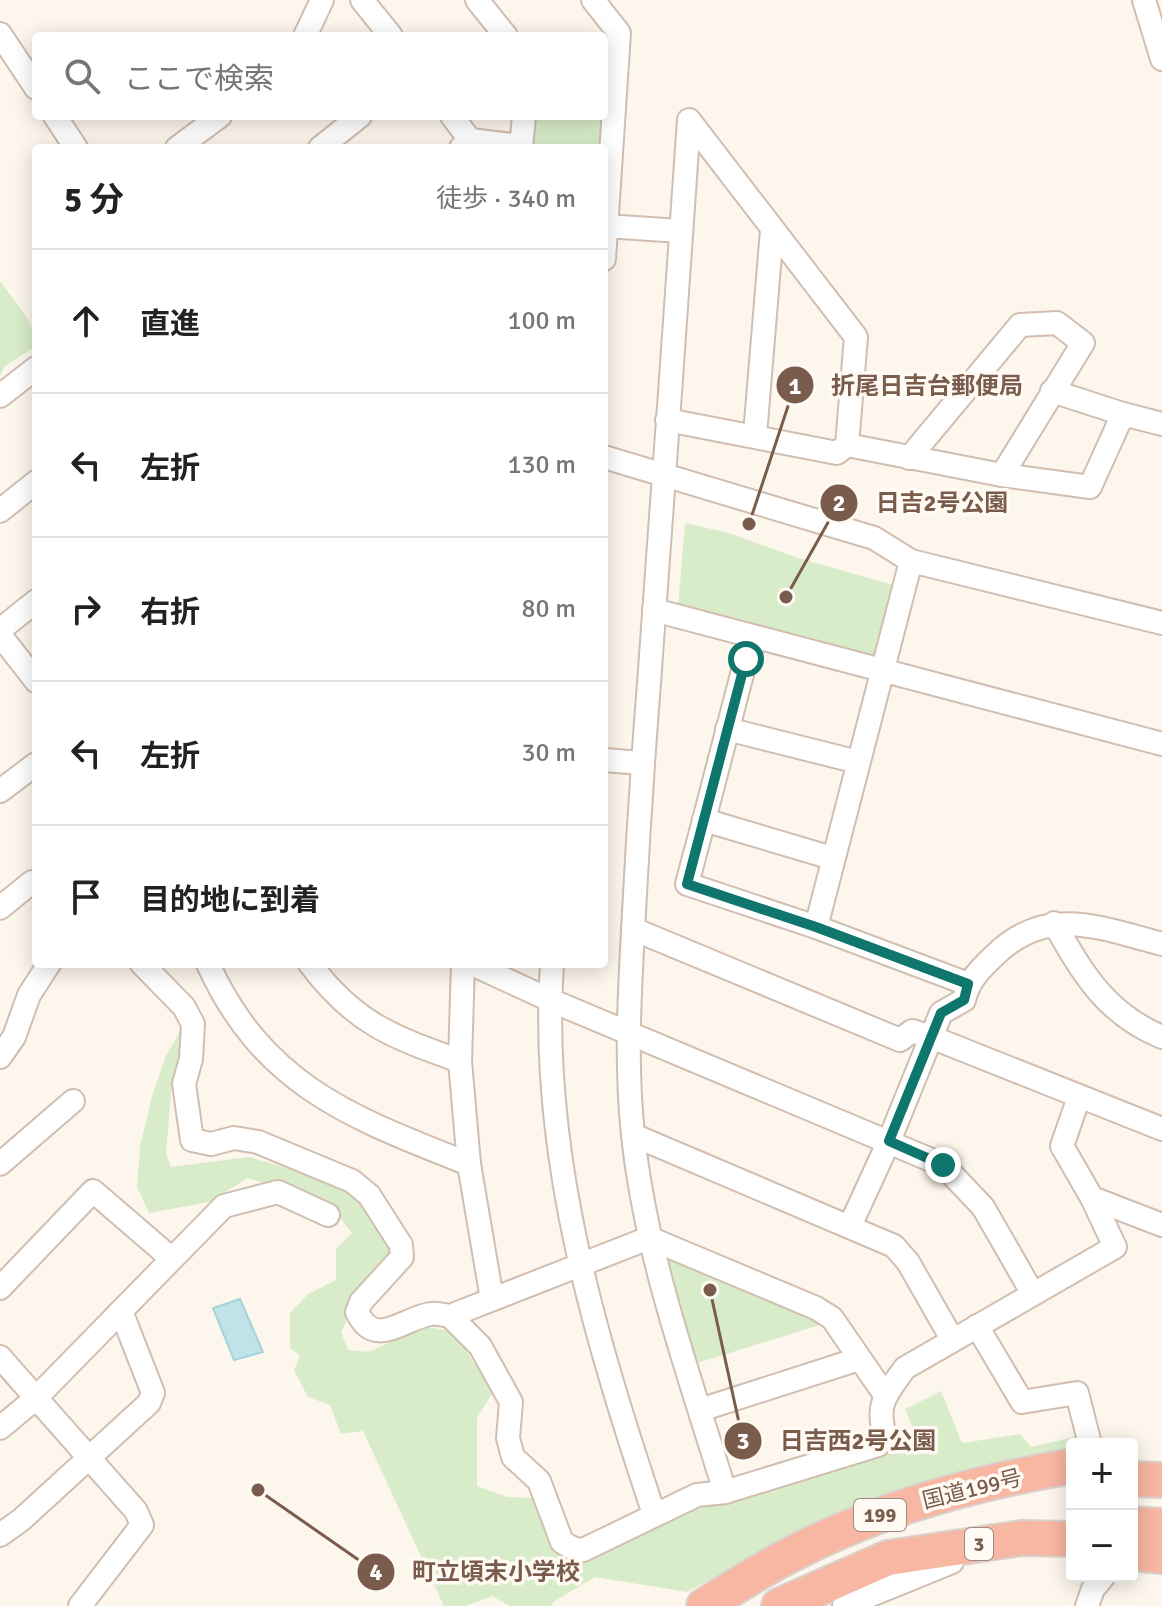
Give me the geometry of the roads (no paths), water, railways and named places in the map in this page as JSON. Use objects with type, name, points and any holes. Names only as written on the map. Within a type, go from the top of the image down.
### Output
[{"type":"highway","points":[[1138,1462],[1162,1462]]},
{"type":"highway","name":"国道199号","points":[[704,1606],[789,1555],[873,1518],[949,1491],[1066,1467]]},
{"type":"highway","points":[[1138,1479],[1162,1480]]},
{"type":"highway","name":"3","points":[[722,1606],[867,1539],[954,1506],[1066,1485]]},
{"type":"highway","points":[[1138,1513],[1162,1515]]},
{"type":"highway","points":[[1138,1524],[1162,1526]]},
{"type":"highway","name":"国道199号","points":[[779,1606],[888,1558],[999,1526],[1066,1535]]},
{"type":"highway","points":[[823,1606],[865,1588],[965,1559],[1066,1537]]},
{"type":"highway","points":[[1138,1543],[1162,1545]]},
{"type":"highway","points":[[1138,1554],[1162,1556]]},
{"type":"street","points":[[307,32],[322,0]]},
{"type":"street","points":[[362,0],[388,32]]},
{"type":"street","points":[[477,0],[503,32]]},
{"type":"street","points":[[593,0],[619,33],[610,71],[608,144]]},
{"type":"street","points":[[1144,0],[1157,28],[1162,59]]},
{"type":"street","points":[[0,34],[32,82]]},
{"type":"street","points":[[58,120],[73,144]]},
{"type":"street","points":[[190,144],[216,120]]},
{"type":"street","points":[[325,144],[355,120]]},
{"type":"street","points":[[454,120],[466,144]]},
{"type":"street","points":[[521,144],[524,120]]},
{"type":"street","points":[[667,420],[837,453],[847,445],[856,337],[689,120],[667,420],[664,475],[642,763],[627,1031],[633,1135],[649,1238],[673,1328],[725,1492]]},
{"type":"street","points":[[608,226],[681,231]]},
{"type":"street","points":[[755,435],[772,230]]},
{"type":"street","points":[[909,458],[1020,325],[1057,323],[1083,343],[1002,475]]},
{"type":"street","points":[[0,396],[32,371]]},
{"type":"street","points":[[1052,391],[1162,424]]},
{"type":"street","points":[[847,445],[1002,475],[1090,487],[1123,414]]},
{"type":"street","points":[[608,458],[874,538],[911,561],[1162,623]]},
{"type":"street","points":[[0,511],[32,485]]},
{"type":"street","points":[[816,927],[911,561]]},
{"type":"street","points":[[32,605],[0,633],[32,676]]},
{"type":"street","points":[[654,610],[1162,744]]},
{"type":"street","points":[[757,638],[746,659],[687,884],[816,927],[968,984]]},
{"type":"street","points":[[727,729],[858,762]]},
{"type":"street","points":[[608,760],[642,763]]},
{"type":"street","points":[[1,789],[32,767]]},
{"type":"street","points":[[704,820],[832,858]]},
{"type":"street","points":[[0,908],[32,882]]},
{"type":"street","points":[[1054,923],[1077,963],[1114,1010],[1162,1037]]},
{"type":"street","points":[[850,1226],[889,1141],[941,1013],[964,1000],[968,984],[1009,943],[1023,934],[1054,923],[1090,925],[1162,944]]},
{"type":"street","points":[[633,929],[900,1040],[912,1031],[931,1037],[1162,1129]]},
{"type":"street","points":[[0,1057],[14,1037],[29,995],[46,968]]},
{"type":"street","points":[[146,968],[184,1007],[193,1024],[191,1059],[184,1084],[192,1140],[211,1144],[234,1138],[258,1142],[352,1181],[369,1195],[393,1232],[401,1245],[402,1257],[361,1302],[357,1312],[362,1322],[372,1330],[389,1330],[432,1313],[450,1316],[649,1238],[816,1308],[832,1318],[885,1395]]},
{"type":"street","points":[[210,968],[231,1007],[267,1054],[299,1083],[345,1113],[469,1164]]},
{"type":"street","points":[[313,968],[355,1014],[401,1040],[460,1061]]},
{"type":"street","points":[[463,968],[460,1061],[469,1164],[492,1299]]},
{"type":"street","points":[[481,968],[943,1165],[983,1207],[1033,1294]]},
{"type":"street","points":[[552,968],[550,1000],[556,1125],[579,1265],[611,1385],[654,1514]]},
{"type":"street","points":[[450,1316],[480,1346],[511,1402],[508,1438],[513,1457],[539,1481],[562,1542],[583,1550],[697,1495],[725,1492],[878,1445],[885,1435],[879,1417],[885,1395],[905,1368],[1115,1247],[1092,1198],[1062,1146],[1079,1097]]},
{"type":"street","points":[[0,1164],[73,1101]]},
{"type":"street","points":[[633,1135],[894,1246],[908,1262],[952,1339]]},
{"type":"street","points":[[0,1288],[93,1191],[172,1259]]},
{"type":"street","points":[[0,1428],[35,1399],[224,1206],[278,1192],[328,1215]]},
{"type":"street","points":[[1092,1198],[1162,1225]]},
{"type":"street","points":[[0,1535],[21,1520],[149,1403],[153,1393],[121,1311]]},
{"type":"street","points":[[977,1326],[1022,1402],[1077,1393],[1088,1438]]},
{"type":"street","points":[[0,1357],[136,1511],[142,1525],[80,1606]]},
{"type":"street","points":[[700,1410],[859,1359]]},
{"type":"street","points":[[844,1606],[965,1559]]},
{"type":"street","points":[[1138,1563],[1162,1565]]},
{"type":"street","points":[[1087,1606],[1099,1582]]},
{"type":"water","points":[[240,1299],[263,1352],[234,1360],[213,1308]]},
{"type":"place","name":"折尾日吉台郵便局","points":[[749,524]]},
{"type":"place","name":"日吉2号公園","points":[[786,597]]},
{"type":"place","name":"日吉西2号公園","points":[[710,1290]]},
{"type":"place","name":"町立頃末小学校","points":[[258,1490]]}]
